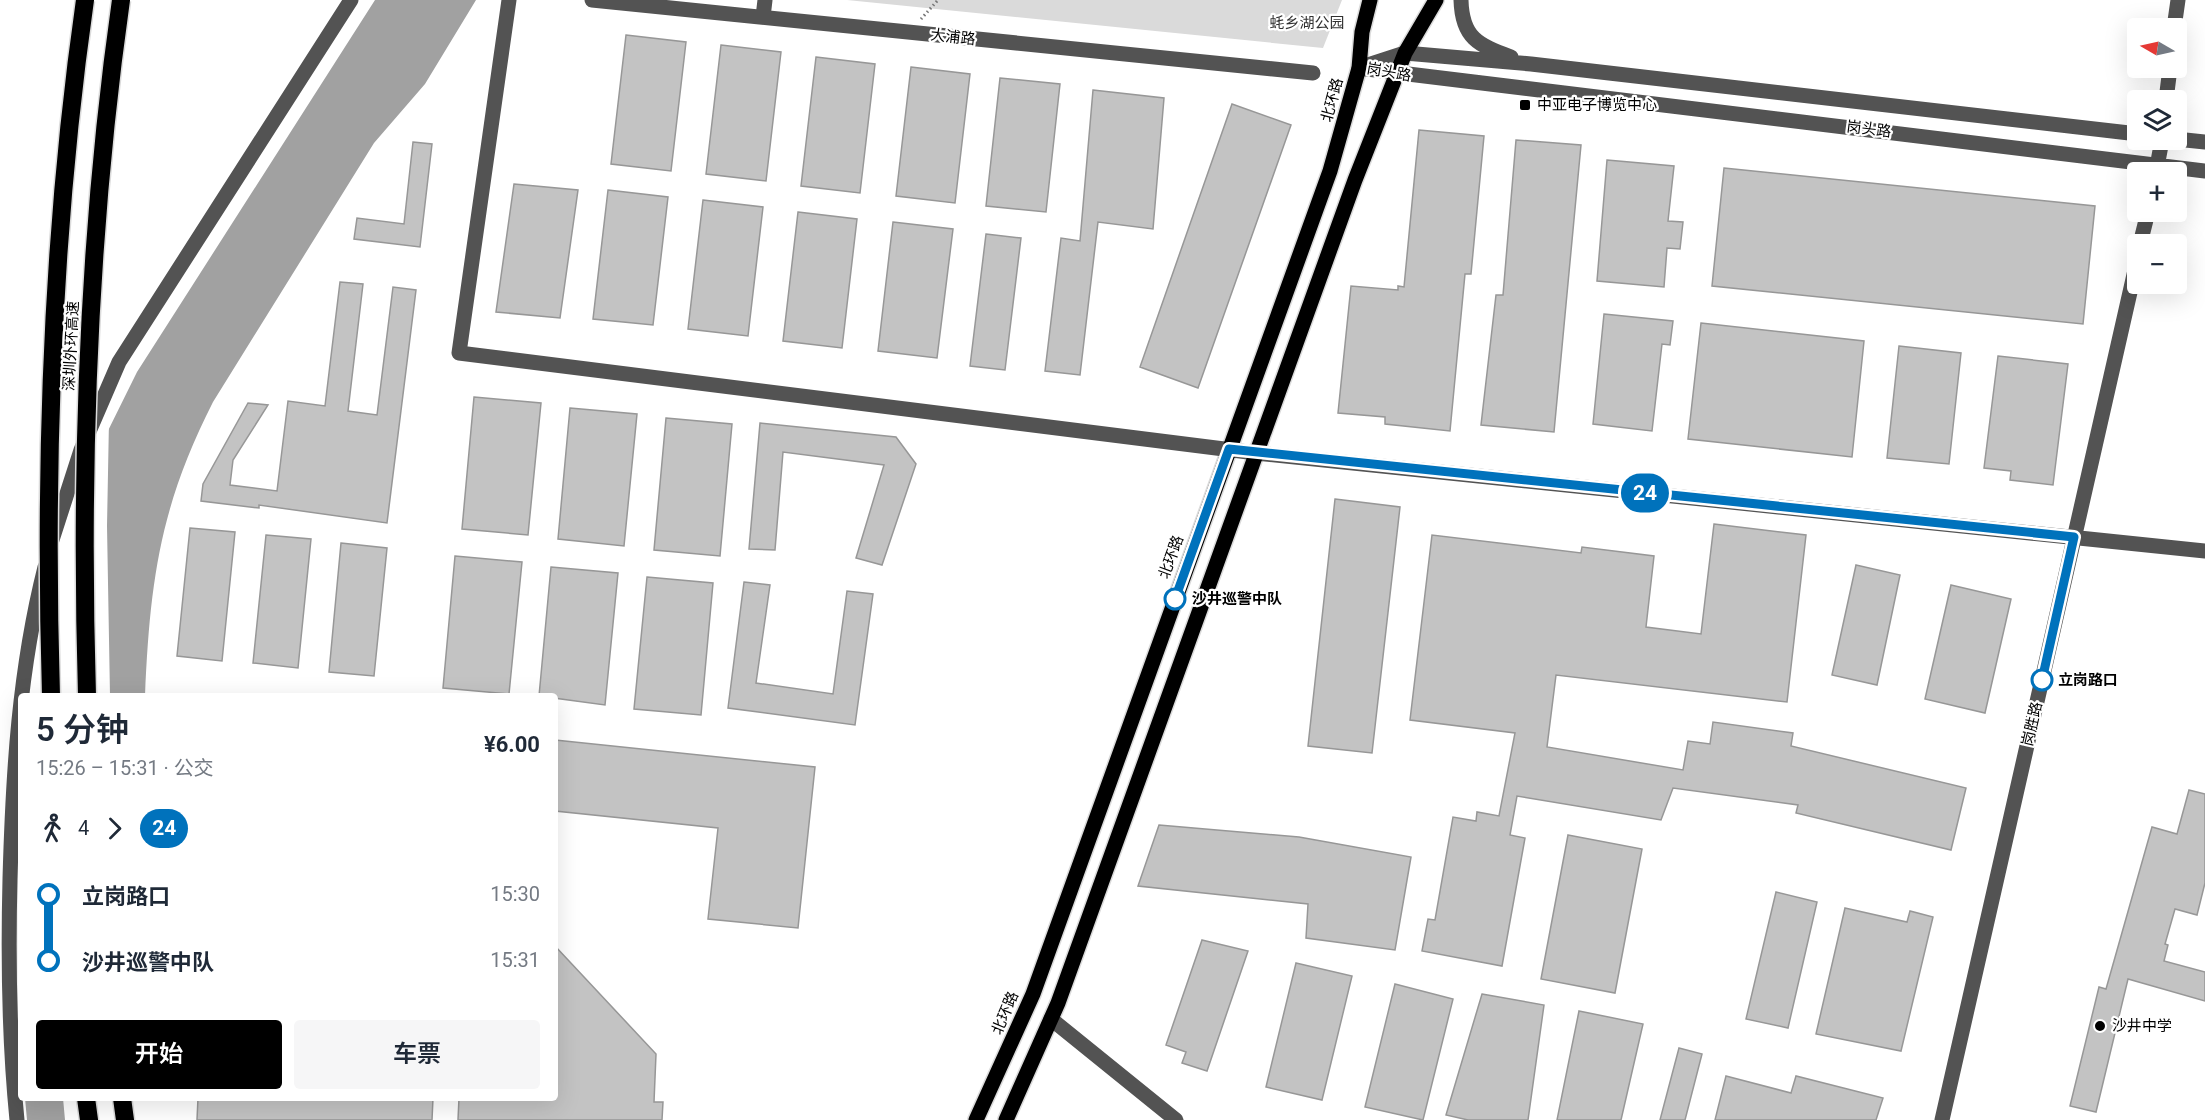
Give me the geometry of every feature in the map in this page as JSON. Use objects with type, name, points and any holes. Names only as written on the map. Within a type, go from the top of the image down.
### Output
[{"type":"highway","name":"深圳外环高速","points":[[51,693],[48,526],[53,328],[69,131],[85,0]]},
{"type":"highway","name":"深圳外环高速","points":[[87,693],[84,526],[89,330],[105,134],[121,0]]},
{"type":"highway","points":[[86,1101],[89,1120]]},
{"type":"highway","points":[[122,1101],[124,1120]]},
{"type":"main road","name":"北环路","points":[[976,1120],[1033,994],[1330,171],[1359,68],[1362,32],[1370,0]]},
{"type":"main road","points":[[1006,1120],[1051,1019],[1396,75],[1405,53],[1437,0]]},
{"type":"street","points":[[22,693],[28,646],[51,542],[81,450],[119,362],[351,0]]},
{"type":"street","points":[[509,0],[459,353],[1256,453],[2205,551]]},
{"type":"street","name":"大浦路","points":[[592,0],[1313,73]]},
{"type":"street","points":[[763,17],[765,0]]},
{"type":"street","points":[[1461,0],[1462,19],[1471,37],[1486,48],[1531,64]]},
{"type":"street","points":[[2176,18],[2178,0]]},
{"type":"street","name":"岗头路","points":[[1359,68],[1405,53],[1531,64],[2127,133]]},
{"type":"street","name":"岗头路","points":[[1359,68],[1396,75],[1569,92],[2127,165]]},
{"type":"street","points":[[2187,140],[2205,142]]},
{"type":"street","name":"岗头路","points":[[2187,170],[2205,171]]},
{"type":"street","name":"岗胜路","points":[[1942,1120],[2130,294]]},
{"type":"street","points":[[17,1120],[10,1025],[8,954],[12,780],[18,730]]},
{"type":"street","points":[[1051,1019],[1176,1120]]},
{"type":"green space","name":"蚝乡湖公园","points":[[847,0],[1342,0],[1323,48]]},
{"type":"shaded area","points":[[375,0],[476,0],[425,84],[374,143],[213,402],[181,476],[161,545],[150,616],[145,693],[31,693],[95,457],[137,372]]},
{"type":"shaded area","points":[[25,1101],[141,1101],[143,1120],[27,1120]]},
{"type":"pier","points":[[109,420],[107,526],[110,693],[28,693],[47,592],[59,546]]},
{"type":"pier","points":[[63,1101],[144,1101],[146,1120],[65,1120]]},
{"type":"building","points":[[626,35],[686,42],[671,171],[611,164]]},
{"type":"building","points":[[721,45],[781,52],[766,181],[706,174]]},
{"type":"building","points":[[816,57],[875,64],[860,193],[801,186]]},
{"type":"building","points":[[911,67],[970,74],[955,203],[896,196]]},
{"type":"building","points":[[1000,78],[1060,84],[1046,212],[986,206]]},
{"type":"building","points":[[1093,90],[1164,98],[1153,229],[1098,222],[1080,375],[1045,371],[1061,238],[1080,241]]},
{"type":"building","points":[[1232,104],[1291,125],[1198,388],[1140,367]]},
{"type":"building","points":[[1419,130],[1484,136],[1471,274],[1465,274],[1450,431],[1385,424],[1385,417],[1338,413],[1351,286],[1398,290],[1398,286],[1404,287]]},
{"type":"building","points":[[1516,140],[1581,145],[1554,432],[1481,425],[1496,295],[1503,295]]},
{"type":"building","points":[[413,142],[432,144],[420,247],[354,239],[357,218],[404,224]]},
{"type":"building","points":[[1607,160],[1674,166],[1668,221],[1683,222],[1680,249],[1667,248],[1664,287],[1597,281]]},
{"type":"building","points":[[1724,168],[2095,206],[2083,324],[1712,286]]},
{"type":"building","points":[[514,184],[578,190],[560,318],[496,312]]},
{"type":"building","points":[[608,190],[668,197],[653,325],[593,319]]},
{"type":"building","points":[[703,200],[763,207],[748,336],[688,329]]},
{"type":"building","points":[[798,212],[857,219],[842,348],[783,341]]},
{"type":"building","points":[[893,222],[953,229],[937,358],[878,351]]},
{"type":"building","points":[[986,234],[1021,238],[1005,370],[970,366]]},
{"type":"building","points":[[340,282],[363,284],[348,411],[377,415],[393,287],[416,290],[387,523],[259,505],[259,508],[201,501],[203,484],[248,403],[268,405],[233,460],[230,485],[277,491],[288,401],[325,406]]},
{"type":"building","points":[[1604,314],[1673,321],[1670,345],[1662,344],[1652,431],[1593,424]]},
{"type":"building","points":[[1701,323],[1864,341],[1852,457],[1688,439]]},
{"type":"building","points":[[1899,346],[1961,353],[1949,464],[1887,458]]},
{"type":"building","points":[[1998,356],[2068,364],[2053,485],[2010,480],[2011,471],[1984,468]]},
{"type":"building","points":[[474,397],[541,403],[528,535],[462,529]]},
{"type":"building","points":[[570,408],[637,414],[624,546],[558,539]]},
{"type":"building","points":[[666,418],[732,424],[720,556],[654,550]]},
{"type":"building","points":[[760,423],[896,437],[916,464],[882,565],[856,558],[884,465],[783,452],[775,550],[749,549]]},
{"type":"building","points":[[1335,499],[1400,507],[1372,753],[1308,746]]},
{"type":"building","points":[[1714,524],[1806,535],[1787,702],[1556,675],[1547,747],[1683,770],[1688,741],[1710,744],[1713,722],[1793,733],[1791,746],[1966,788],[1951,850],[1796,813],[1798,805],[1673,788],[1661,820],[1517,796],[1510,835],[1525,838],[1502,966],[1422,951],[1428,919],[1435,920],[1453,817],[1476,821],[1477,812],[1499,816],[1515,733],[1410,720],[1432,535],[1581,553],[1582,547],[1654,556],[1646,627],[1701,634]]},
{"type":"building","points":[[190,528],[235,532],[222,661],[177,656]]},
{"type":"building","points":[[266,535],[311,539],[298,668],[253,663]]},
{"type":"building","points":[[341,543],[387,548],[374,676],[329,672]]},
{"type":"building","points":[[455,556],[522,562],[509,693],[443,688]]},
{"type":"building","points":[[1856,565],[1900,575],[1877,685],[1832,675]]},
{"type":"building","points":[[551,567],[618,573],[605,705],[558,699],[558,693],[539,693]]},
{"type":"building","points":[[647,577],[713,583],[701,715],[634,709]]},
{"type":"building","points":[[744,582],[770,585],[756,683],[833,694],[847,591],[873,594],[855,725],[728,708]]},
{"type":"building","points":[[1951,585],[2011,599],[1985,713],[1925,699]]},
{"type":"building","points":[[558,740],[815,767],[798,928],[708,919],[718,828],[558,811]]},
{"type":"building","points":[[2189,790],[2205,794],[2205,883],[2197,915],[2175,909],[2165,944],[2168,945],[2164,961],[2205,972],[2205,1001],[2128,979],[2096,1112],[2070,1106],[2099,987],[2106,989],[2152,827],[2177,834]]},
{"type":"building","points":[[1159,825],[1299,837],[1411,857],[1395,950],[1306,938],[1308,904],[1138,886]]},
{"type":"building","points":[[1568,835],[1642,849],[1615,993],[1541,979]]},
{"type":"building","points":[[1776,892],[1817,902],[1788,1028],[1746,1019]]},
{"type":"building","points":[[1845,908],[1907,922],[1910,911],[1933,917],[1901,1051],[1816,1034]]},
{"type":"building","points":[[1202,940],[1248,951],[1207,1071],[1182,1063],[1186,1052],[1166,1045]]},
{"type":"building","points":[[558,949],[656,1054],[654,1102],[663,1102],[662,1120],[458,1120],[459,1101],[558,1101]]},
{"type":"building","points":[[1296,963],[1352,976],[1322,1100],[1266,1087]]},
{"type":"building","points":[[1395,984],[1453,999],[1423,1120],[1365,1107]]},
{"type":"building","points":[[1482,994],[1544,1005],[1528,1120],[1468,1120],[1446,1115]]},
{"type":"building","points":[[1579,1011],[1643,1024],[1621,1120],[1557,1120]]},
{"type":"building","points":[[1679,1048],[1702,1054],[1685,1120],[1660,1120]]},
{"type":"building","points":[[1726,1076],[1791,1093],[1796,1076],[1883,1098],[1876,1120],[1715,1120]]},
{"type":"building","points":[[198,1101],[433,1101],[432,1120],[197,1120]]},
{"type":"bus line","name":"24","points":[[1175,599],[1229,449],[2074,537],[2042,680]]},
{"type":"place","name":"中亚电子博览中心","points":[[1525,105]]},
{"type":"place","name":"沙井巡警中队","points":[[1175,599]]},
{"type":"place","name":"立岗路口","points":[[2042,680]]},
{"type":"place","name":"沙井中学","points":[[2100,1026]]}]
